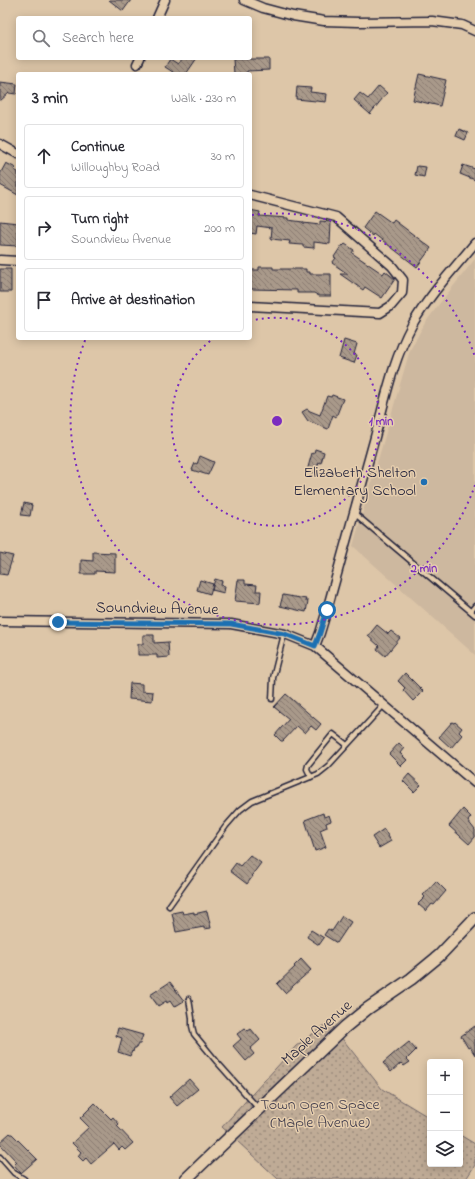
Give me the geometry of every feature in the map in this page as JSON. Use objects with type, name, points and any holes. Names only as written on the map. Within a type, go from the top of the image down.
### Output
[{"type":"main road","name":"Maple Avenue","points":[[186,1179],[345,1027],[367,1009],[411,979],[439,956],[475,918]]},
{"type":"street","points":[[158,16],[165,0]]},
{"type":"street","points":[[244,0],[263,8],[324,22],[432,21],[462,25],[475,31]]},
{"type":"street","points":[[0,145],[16,153]]},
{"type":"street","points":[[252,195],[336,216],[392,266],[402,280],[402,293],[391,306],[380,313],[252,306]]},
{"type":"street","points":[[315,646],[327,610],[392,377],[405,340],[420,312],[475,244]]},
{"type":"street","points":[[0,260],[16,261]]},
{"type":"street","name":"Soundview Avenue","points":[[0,621],[231,624],[284,634],[315,646],[475,783]]},
{"type":"lane","points":[[354,513],[475,615]]},
{"type":"lane","points":[[471,611],[475,606]]},
{"type":"lane","points":[[272,699],[273,678],[284,634]]},
{"type":"lane","points":[[169,906],[226,826],[240,810],[252,801],[318,774],[328,766],[384,706]]},
{"type":"lane","points":[[311,777],[307,769],[308,765],[333,734],[347,745]]},
{"type":"lane","points":[[189,999],[194,1034],[259,1108]]},
{"type":"lane","points":[[0,1157],[14,1173],[24,1179]]},
{"type":"shaded area","name":"Elizabeth Shelton Elementary School","points":[[475,259],[475,655],[353,546],[410,350],[425,323]]},
{"type":"green space","name":"Town Open Space (Maple Avenue)","points":[[329,1022],[382,1089],[427,1116],[427,1167],[463,1167],[463,1137],[475,1144],[475,1165],[466,1179],[278,1179],[222,1127],[296,1046]]},
{"type":"building","points":[[109,0],[131,0],[123,11]]},
{"type":"building","points":[[269,59],[269,70],[234,72],[233,60]]},
{"type":"building","points":[[169,60],[178,64],[181,60],[196,60],[187,72],[173,72],[165,67]]},
{"type":"building","points":[[419,74],[446,80],[440,106],[413,100]]},
{"type":"building","points":[[0,82],[16,84],[16,94],[9,93],[0,101]]},
{"type":"building","points":[[379,86],[387,93],[370,114],[354,100],[360,93],[368,99]]},
{"type":"building","points":[[297,87],[311,88],[310,92],[327,94],[326,102],[296,99]]},
{"type":"building","points":[[459,129],[468,133],[465,140],[456,136]]},
{"type":"building","points":[[6,163],[16,168],[14,170],[16,171],[16,194],[0,185],[0,174]]},
{"type":"building","points":[[463,165],[475,169],[475,180],[460,174]]},
{"type":"building","points":[[417,166],[426,167],[424,177],[415,175]]},
{"type":"building","points":[[252,210],[260,212],[259,216],[288,218],[288,220],[303,223],[320,225],[320,221],[331,222],[330,244],[314,242],[314,248],[303,247],[303,245],[289,244],[290,241],[271,239],[272,228],[257,226],[256,234],[252,233]]},
{"type":"building","points":[[375,211],[392,223],[394,220],[431,248],[417,267],[374,234],[373,236],[363,228]]},
{"type":"building","points":[[0,221],[16,223],[16,246],[0,245]]},
{"type":"building","points":[[345,244],[354,250],[352,253],[383,274],[385,271],[395,279],[382,298],[365,287],[363,290],[340,274],[348,274],[332,263],[342,245],[343,246]]},
{"type":"building","points":[[259,267],[273,267],[273,269],[306,269],[306,272],[310,272],[310,274],[331,274],[331,296],[319,296],[314,293],[297,293],[297,290],[252,289],[252,270],[259,270]]},
{"type":"building","points":[[0,269],[11,269],[11,292],[0,292]]},
{"type":"building","points":[[344,340],[357,344],[354,354],[357,355],[354,363],[339,358]]},
{"type":"building","points":[[332,395],[343,399],[336,417],[333,415],[328,429],[308,421],[302,412],[307,409],[320,415],[327,396],[331,397]]},
{"type":"building","points":[[315,449],[324,452],[321,463],[319,462],[315,473],[307,471],[312,453],[314,454]]},
{"type":"building","points":[[200,456],[214,462],[208,475],[192,470],[195,463],[197,464]]},
{"type":"building","points":[[24,503],[32,505],[30,516],[21,515]]},
{"type":"building","points":[[93,552],[115,553],[115,572],[95,571],[95,574],[81,574],[81,560],[93,561]]},
{"type":"building","points":[[0,553],[13,556],[7,575],[0,574]]},
{"type":"building","points":[[215,579],[222,581],[221,585],[225,586],[224,593],[212,590]]},
{"type":"building","points":[[200,580],[213,584],[210,594],[197,590]]},
{"type":"building","points":[[238,580],[245,580],[245,584],[257,585],[256,591],[261,591],[260,603],[235,601]]},
{"type":"building","points":[[283,595],[306,599],[305,601],[308,601],[306,612],[280,606]]},
{"type":"building","points":[[377,625],[388,634],[391,631],[400,638],[385,656],[377,649],[379,646],[368,636]]},
{"type":"building","points":[[143,635],[154,635],[154,643],[168,642],[169,657],[157,658],[157,655],[138,655],[138,644],[143,644]]},
{"type":"building","points":[[405,673],[423,691],[413,701],[403,690],[405,688],[398,681]]},
{"type":"building","points":[[130,683],[142,684],[142,691],[153,692],[152,701],[129,699]]},
{"type":"building","points":[[286,694],[321,724],[316,730],[311,726],[305,733],[297,726],[283,741],[281,741],[275,735],[289,719],[274,707]]},
{"type":"building","points":[[452,722],[455,722],[462,728],[459,732],[462,735],[451,748],[439,737]]},
{"type":"building","points":[[399,743],[404,748],[400,753],[407,760],[401,766],[389,754]]},
{"type":"building","points":[[409,774],[421,785],[414,792],[403,781]]},
{"type":"building","points":[[463,809],[471,817],[468,821],[475,830],[475,837],[469,844],[449,826]]},
{"type":"building","points":[[323,813],[324,817],[329,815],[331,821],[326,823],[327,827],[320,830],[326,847],[315,851],[305,820]]},
{"type":"building","points":[[384,829],[391,841],[379,848],[372,837]]},
{"type":"building","points":[[250,855],[261,863],[247,884],[230,871],[236,863],[240,866]]},
{"type":"building","points":[[436,881],[446,891],[434,905],[432,904],[426,911],[418,904],[425,897],[423,895]]},
{"type":"building","points":[[182,911],[183,914],[194,912],[194,914],[207,911],[211,928],[204,929],[204,927],[176,932],[172,913]]},
{"type":"building","points":[[342,916],[351,922],[337,943],[324,935],[328,929],[332,931]]},
{"type":"building","points":[[311,930],[324,938],[319,945],[307,937]]},
{"type":"building","points":[[301,959],[311,970],[285,993],[277,984],[295,967],[294,966]]},
{"type":"building","points":[[170,982],[184,1001],[174,1007],[170,1001],[167,1003],[166,1001],[158,1006],[150,995]]},
{"type":"building","points":[[475,1026],[475,1055],[470,1047],[468,1048],[461,1036]]},
{"type":"building","points":[[118,1028],[143,1035],[140,1044],[134,1048],[130,1056],[118,1052],[122,1038],[116,1036]]},
{"type":"building","points":[[245,1028],[248,1031],[251,1029],[260,1040],[250,1049],[254,1054],[246,1061],[233,1046],[241,1039],[237,1034]]},
{"type":"building","points":[[409,1042],[416,1050],[407,1059],[410,1062],[404,1066],[401,1063],[391,1072],[383,1063]]},
{"type":"building","points":[[189,1079],[198,1089],[177,1106],[169,1097]]},
{"type":"building","points":[[95,1103],[111,1119],[113,1117],[119,1124],[117,1126],[133,1143],[125,1150],[122,1147],[119,1150],[114,1144],[91,1164],[86,1158],[83,1161],[78,1156],[81,1152],[72,1143],[89,1127],[80,1118]]},
{"type":"building","points":[[10,1133],[37,1159],[21,1173],[14,1165],[17,1162],[0,1144],[0,1142]]},
{"type":"place","name":"Elizabeth Shelton Elementary School","points":[[424,482]]},
{"type":"route","points":[[58,622],[231,624],[285,634],[315,646],[327,610]]}]
